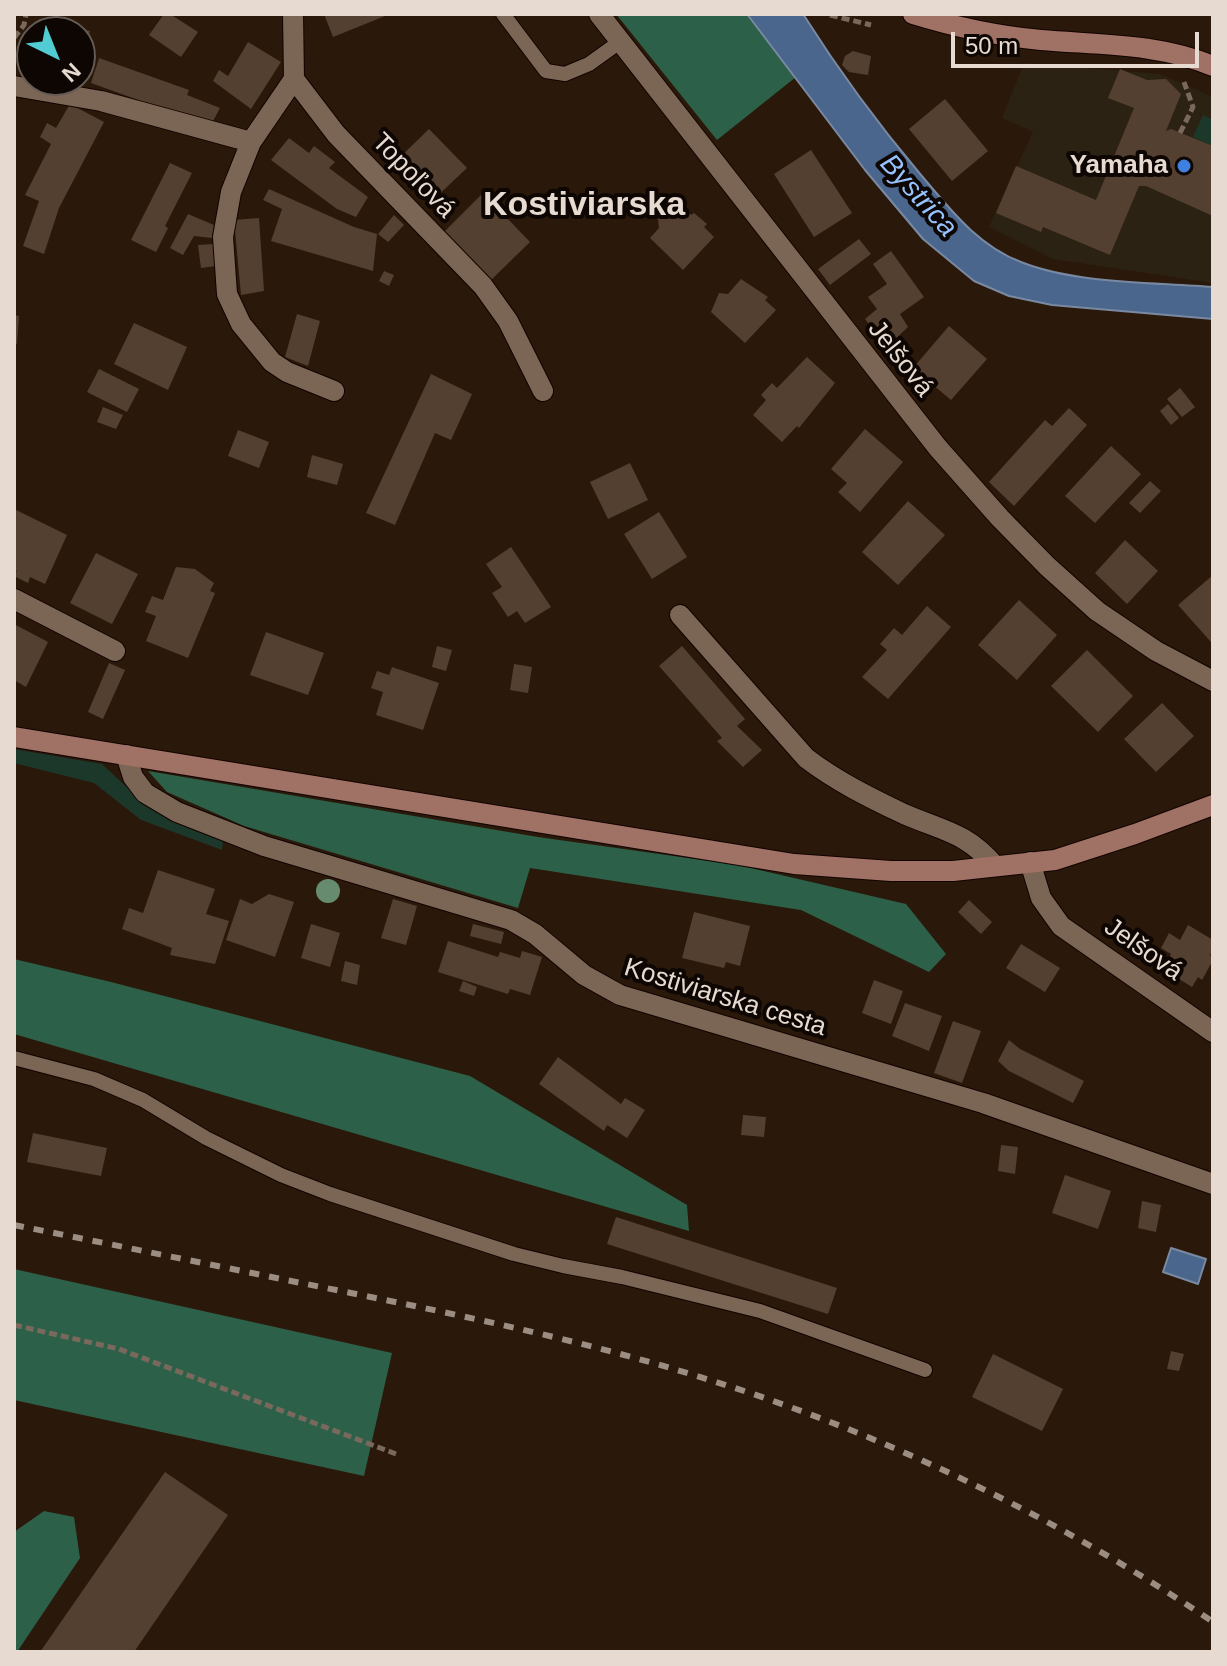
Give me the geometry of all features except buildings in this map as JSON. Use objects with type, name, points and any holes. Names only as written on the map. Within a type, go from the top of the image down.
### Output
[{"type":"street","points":[[293,14],[294,79],[251,142],[231,192],[223,237],[227,294],[241,324],[272,362],[287,372],[334,391]]},
{"type":"street","name":"Jelšová","points":[[599,14],[938,448],[1000,518],[1097,611],[1156,651],[1213,681]]},
{"type":"street","points":[[913,14],[994,35],[1155,48],[1213,66]]},
{"type":"street","name":"Topoľová","points":[[294,79],[336,134],[483,286],[508,321],[543,391]]},
{"type":"street","points":[[14,86],[101,101],[251,142]]},
{"type":"street","points":[[14,599],[115,651]]},
{"type":"street","points":[[680,615],[806,758],[831,777],[893,808],[961,835],[995,866]]},
{"type":"street","points":[[14,737],[794,864],[891,871],[953,871],[1055,860],[1213,805]]},
{"type":"street","name":"Kostiviarska cesta","points":[[126,755],[133,777],[145,793],[162,805],[264,846],[511,920],[535,934],[584,975],[620,995],[983,1103],[1213,1184]]},
{"type":"street","name":"Jelšová","points":[[1030,862],[1041,898],[1061,926],[1213,1032]]},
{"type":"lane","points":[[503,14],[546,71],[565,74],[589,64],[621,41]]},
{"type":"lane","points":[[14,1058],[94,1079],[119,1089],[256,1163],[330,1194],[514,1254],[760,1311],[925,1370]]},
{"type":"path","points":[[14,38],[24,25],[26,14]]},
{"type":"path","points":[[830,15],[871,25]]},
{"type":"path","points":[[1180,133],[1193,107],[1184,81]]},
{"type":"path","points":[[14,1325],[119,1349],[396,1454]]},
{"type":"shaded area","points":[[1024,63],[1160,74],[1213,97],[1213,283],[1053,259],[989,227],[1033,132],[1002,118]]},
{"type":"green space","points":[[616,14],[747,14],[796,77],[717,140]]},
{"type":"green space","points":[[1203,115],[1213,120],[1213,146],[1193,137]]},
{"type":"green space","points":[[14,749],[102,764],[149,808],[217,836],[223,841],[222,850],[141,820],[94,783],[14,763]]},
{"type":"green space","points":[[148,771],[538,837],[738,865],[906,904],[946,954],[929,972],[801,910],[530,868],[518,908],[244,826],[167,792]]},
{"type":"green space","points":[[14,959],[470,1076],[687,1205],[689,1231],[14,1034]]},
{"type":"green space","points":[[14,1269],[392,1353],[364,1476],[14,1400]]},
{"type":"green space","points":[[44,1511],[74,1517],[80,1558],[17,1652],[14,1652],[14,1532]]},
{"type":"water","name":"Bystrica","points":[[747,14],[803,14],[845,77],[905,156],[954,213],[991,246],[1021,262],[1066,274],[1115,281],[1213,287],[1213,319],[1052,305],[1009,296],[974,281],[923,239],[865,170]]},
{"type":"water","points":[[1171,1248],[1206,1259],[1198,1284],[1163,1272]]},
{"type":"railway","points":[[14,1225],[485,1321],[713,1381],[844,1427],[972,1484],[1095,1549],[1213,1622]]},
{"type":"place","name":"Yamaha","points":[[1184,166]]},
{"type":"district","name":"Kostiviarska","points":[[584,206]]}]
